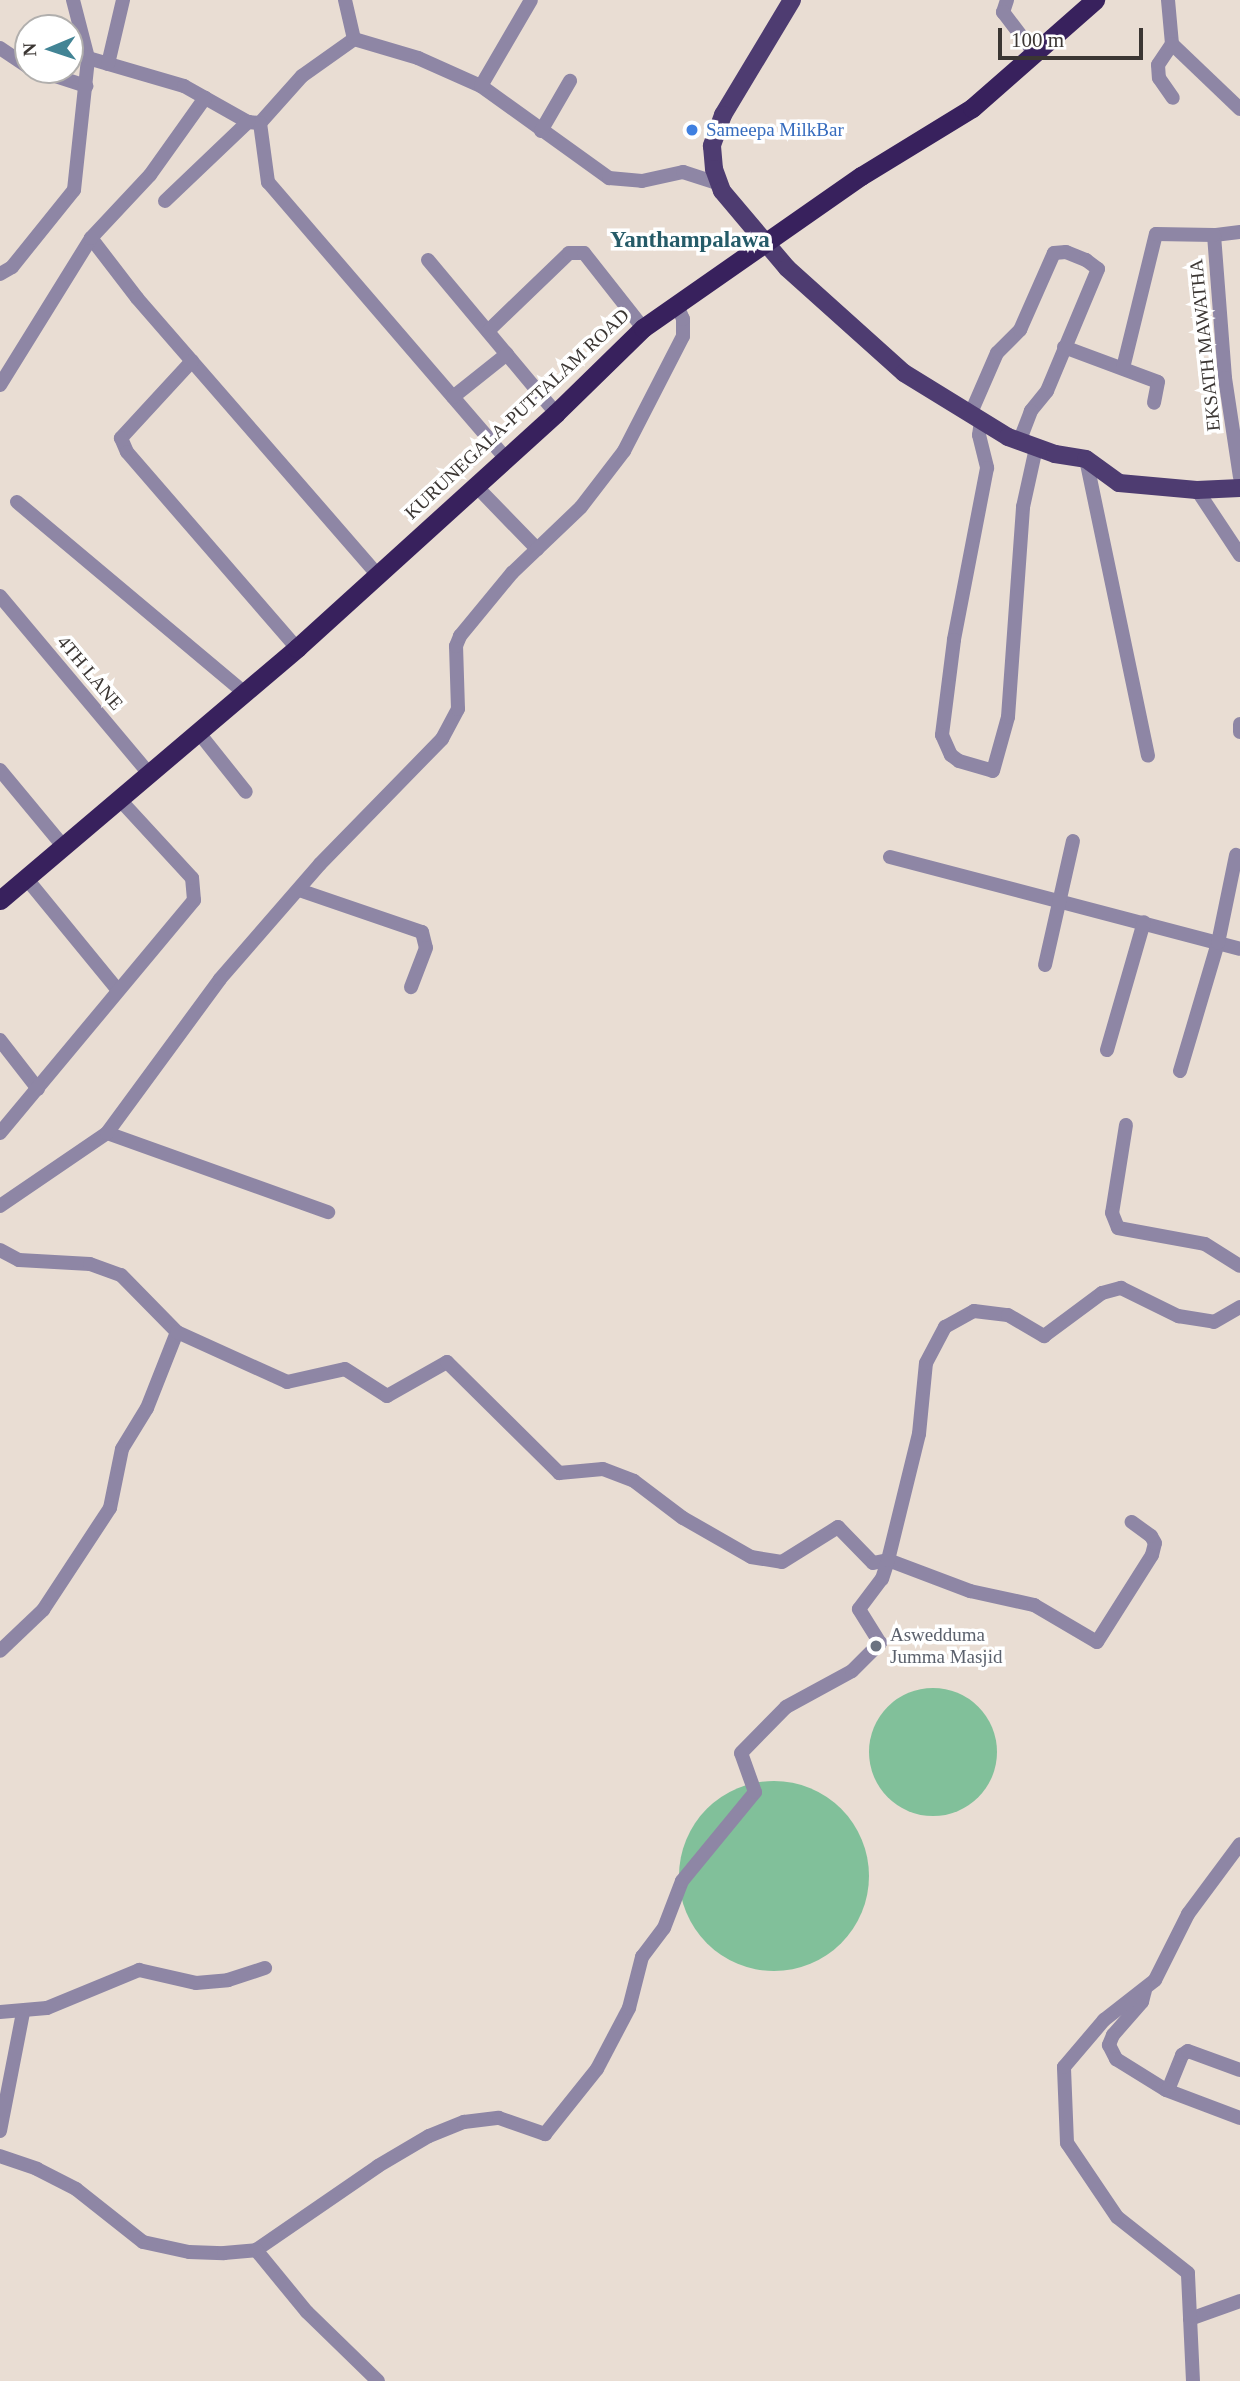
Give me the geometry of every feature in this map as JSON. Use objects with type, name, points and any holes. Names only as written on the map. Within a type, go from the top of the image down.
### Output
[{"type":"highway","name":"KURUNEGALA-PUTTALAM ROAD","points":[[0,900],[297,648],[556,413],[643,328],[763,242],[972,108],[1095,0]]},
{"type":"main road","points":[[792,0],[717,126],[712,155],[718,183],[763,242],[858,336],[976,418],[1027,445],[1086,459],[1119,483],[1197,490],[1240,488]]},
{"type":"street","points":[[0,274],[12,267],[74,190],[88,58],[73,0]]},
{"type":"street","points":[[108,64],[123,0]]},
{"type":"street","points":[[345,0],[354,39]]},
{"type":"street","points":[[481,86],[531,0]]},
{"type":"street","points":[[1007,0],[1003,12],[1035,54]]},
{"type":"street","points":[[1168,0],[1172,44],[1158,65],[1159,78],[1173,98]]},
{"type":"street","points":[[354,39],[418,58],[481,86],[609,178],[642,180],[682,172],[718,183]]},
{"type":"street","points":[[165,201],[302,76],[354,39]]},
{"type":"street","points":[[1172,44],[1240,108]]},
{"type":"street","points":[[88,58],[184,86],[254,122]]},
{"type":"street","points":[[541,131],[570,80]]},
{"type":"street","points":[[80,84],[86,86]]},
{"type":"street","points":[[0,385],[91,237],[150,175],[205,99]]},
{"type":"street","points":[[254,122],[268,182],[505,458]]},
{"type":"street","name":"EKSATH MAWATHA","points":[[1240,232],[1214,235],[1225,378],[1240,477]]},
{"type":"street","points":[[1123,368],[1156,234],[1214,235]]},
{"type":"street","points":[[91,237],[192,361],[377,574]]},
{"type":"street","points":[[1066,251],[1098,269],[1064,347],[1047,391],[1031,411],[1023,507],[1018,628],[1008,717],[993,771],[959,761],[942,735],[954,640],[987,468],[976,418],[997,353],[1020,330],[1054,253],[1066,251]]},
{"type":"street","points":[[488,331],[569,253],[584,253],[643,328]]},
{"type":"street","points":[[428,260],[556,413]]},
{"type":"street","points":[[0,1206],[107,1133],[190,1017],[299,890],[442,739],[458,709],[456,646],[460,636],[537,549],[581,507],[637,427],[683,336],[683,319],[676,303]]},
{"type":"street","points":[[1064,347],[1158,382],[1154,403]]},
{"type":"street","points":[[453,397],[507,354]]},
{"type":"street","points":[[192,361],[121,438],[127,452],[297,648]]},
{"type":"street","points":[[1086,459],[1148,756]]},
{"type":"street","points":[[476,486],[537,549]]},
{"type":"street","points":[[1197,490],[1240,555]]},
{"type":"street","points":[[17,502],[245,693]]},
{"type":"street","name":"4TH LANE","points":[[0,596],[150,775]]},
{"type":"street","points":[[1240,723],[1240,733]]},
{"type":"street","points":[[199,733],[246,792]]},
{"type":"street","points":[[0,770],[64,847]]},
{"type":"street","points":[[0,1133],[117,989],[194,900],[195,887],[120,800]]},
{"type":"street","points":[[1045,965],[1073,841]]},
{"type":"street","points":[[1180,1071],[1218,943],[1236,855]]},
{"type":"street","points":[[890,857],[1240,949]]},
{"type":"street","points":[[26,878],[117,989]]},
{"type":"street","points":[[299,890],[422,932],[425,948],[411,987]]},
{"type":"street","points":[[1107,1050],[1144,922]]},
{"type":"street","points":[[0,1040],[38,1089]]},
{"type":"street","points":[[1126,1125],[1112,1213],[1118,1228],[1205,1244],[1240,1266]]},
{"type":"street","points":[[107,1133],[328,1212]]},
{"type":"street","points":[[0,1250],[19,1260],[90,1264],[121,1275],[177,1332],[287,1382],[345,1369],[387,1396],[447,1362],[559,1473],[603,1469],[634,1481],[683,1518],[751,1557],[782,1562],[838,1527],[873,1563],[888,1560],[970,1591],[1034,1605],[1097,1642],[1152,1555],[1155,1544],[1151,1536],[1132,1522]]},
{"type":"street","points":[[0,2156],[37,2169],[76,2189],[143,2242],[189,2252],[256,2250],[429,2136],[464,2122],[499,2118],[545,2134],[597,2069],[629,2008],[642,1957],[664,1928],[682,1881],[755,1792],[741,1753],[786,1707],[852,1671],[880,1643],[859,1609],[882,1578],[888,1560],[919,1434],[926,1363],[945,1327],[974,1311],[1008,1315],[1044,1336],[1102,1293],[1121,1288],[1178,1316],[1214,1322],[1240,1307]]},
{"type":"street","points":[[0,1651],[43,1609],[110,1508],[122,1449],[146,1408],[177,1332]]},
{"type":"street","points":[[1193,2381],[1188,2273],[1117,2217],[1067,2143],[1064,2067],[1104,2020],[1155,1980],[1188,1914],[1240,1844]]},
{"type":"street","points":[[0,2012],[47,2008],[139,1970],[195,1983],[228,1980],[265,1968]]},
{"type":"street","points":[[1145,1988],[1142,2002],[1109,2045],[1122,2065],[1168,2090],[1240,2118]]},
{"type":"street","points":[[0,2132],[23,2012]]},
{"type":"street","points":[[1168,2090],[1188,2051],[1240,2070]]},
{"type":"street","points":[[256,2250],[307,2312],[377,2381]]},
{"type":"street","points":[[1190,2319],[1240,2301]]},
{"type":"green space","points":[[933,1688],[958,1693],[978,1707],[992,1727],[997,1752],[992,1777],[978,1797],[958,1811],[933,1816],[908,1811],[888,1797],[874,1777],[869,1752],[874,1727],[888,1707],[908,1693]]},
{"type":"green space","points":[[774,1781],[810,1789],[827,1797],[841,1809],[853,1823],[861,1840],[869,1876],[861,1912],[853,1929],[841,1943],[827,1955],[810,1963],[774,1971],[738,1963],[721,1955],[707,1943],[695,1929],[687,1912],[679,1876],[687,1840],[695,1823],[707,1809],[721,1797],[738,1789]]},
{"type":"place","name":"Sameepa MilkBar","points":[[692,130]]},
{"type":"place","name":"Aswedduma Jumma Masjid","points":[[876,1646]]},
{"type":"district","name":"Yanthampalawa","points":[[690,240]]}]
